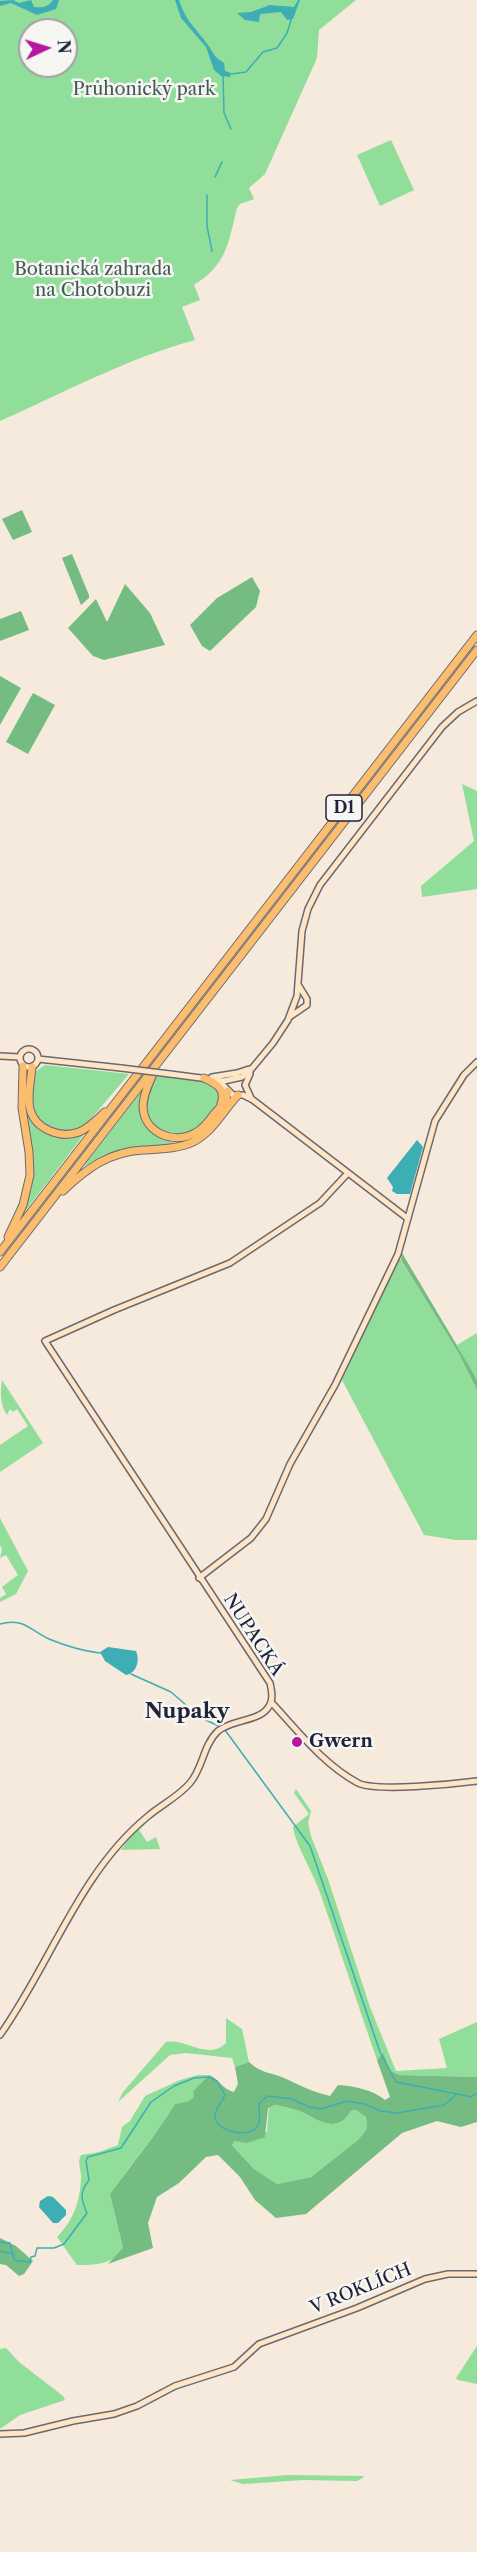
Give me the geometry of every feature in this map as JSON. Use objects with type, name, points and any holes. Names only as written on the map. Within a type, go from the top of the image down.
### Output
[{"type":"highway","name":"D1","points":[[1,1251],[477,635]]},
{"type":"highway","name":"D1","points":[[0,1266],[477,650]]},
{"type":"highway","points":[[163,1057],[148,1085],[144,1100],[144,1114],[151,1126],[168,1137],[187,1137],[198,1131],[226,1101],[228,1090]]},
{"type":"highway","points":[[1,1251],[23,1205],[30,1175],[22,1108],[23,1066]]},
{"type":"highway","points":[[32,1067],[30,1108],[33,1117],[45,1129],[61,1134],[79,1132],[114,1105]]},
{"type":"highway","points":[[204,1078],[218,1085],[222,1091],[223,1098],[217,1110]]},
{"type":"highway","points":[[46,1207],[83,1172],[101,1160],[128,1152],[176,1147],[194,1141],[207,1132],[239,1095]]},
{"type":"street","points":[[239,1095],[256,1065],[296,1007],[303,925],[308,909],[323,881],[442,728],[458,712],[477,701]]},
{"type":"street","points":[[296,1007],[304,1008],[307,1005],[298,979]]},
{"type":"street","points":[[297,996],[305,997]]},
{"type":"street","points":[[19,1057],[22,1052],[30,1049],[36,1053],[38,1059]]},
{"type":"street","points":[[0,1056],[19,1057]]},
{"type":"street","points":[[19,1057],[23,1066],[32,1067],[38,1059]]},
{"type":"street","points":[[38,1059],[216,1080],[244,1076],[256,1065]]},
{"type":"street","points":[[199,1578],[251,1538],[266,1519],[290,1464],[335,1385],[398,1254],[429,1139],[440,1112],[464,1075],[477,1062]]},
{"type":"street","points":[[204,1078],[237,1073],[256,1065]]},
{"type":"street","points":[[234,1078],[242,1080],[253,1100]]},
{"type":"street","points":[[228,1090],[234,1078]]},
{"type":"street","points":[[216,1080],[228,1090],[253,1100],[407,1218]]},
{"type":"street","name":"NUPACKÁ","points":[[1,2034],[75,1905],[129,1833],[190,1783],[211,1740],[221,1728],[263,1713],[271,1702],[272,1693],[270,1683],[45,1341],[230,1263],[320,1203],[348,1173]]},
{"type":"street","points":[[271,1702],[323,1758],[359,1783],[377,1786],[477,1781]]},
{"type":"street","name":"V ROKLÍCH","points":[[0,2434],[24,2433],[114,2414],[137,2406],[175,2386],[234,2367],[259,2344],[425,2279],[448,2274],[477,2274]]},
{"type":"green space","points":[[0,0],[356,0],[319,30],[317,58],[265,174],[249,188],[254,199],[240,204],[237,208],[228,243],[220,261],[194,285],[200,300],[182,307],[195,340],[145,356],[0,421]]},
{"type":"green space","points":[[391,140],[414,190],[380,206],[357,155]]},
{"type":"green space","points":[[22,510],[32,532],[13,540],[2,519]]},
{"type":"green space","points":[[72,554],[89,595],[89,598],[81,605],[62,558]]},
{"type":"green space","points":[[252,577],[260,591],[256,607],[210,651],[202,646],[190,625],[217,598]]},
{"type":"green space","points":[[125,584],[150,613],[165,645],[104,660],[93,656],[68,628],[96,599],[107,622]]},
{"type":"green space","points":[[21,611],[29,630],[0,641],[0,619]]},
{"type":"green space","points":[[0,676],[21,688],[0,725]]},
{"type":"green space","points":[[33,693],[55,705],[28,754],[6,742]]},
{"type":"green space","points":[[462,784],[477,791],[477,889],[422,897],[421,886],[474,841]]},
{"type":"green space","points":[[45,1065],[129,1074],[85,1126],[61,1130],[46,1125],[40,1120],[33,1104],[36,1071]]},
{"type":"green space","points":[[27,1069],[27,1105],[35,1125],[42,1132],[60,1137],[85,1133],[23,1214],[31,1175],[25,1106]]},
{"type":"green space","points":[[158,1076],[210,1082],[220,1090],[216,1106],[207,1119],[191,1132],[177,1135],[164,1132],[154,1124],[147,1113],[145,1099],[149,1087]]},
{"type":"green space","points":[[141,1092],[141,1112],[159,1135],[173,1142],[182,1142],[192,1137],[224,1102],[232,1097],[205,1130],[186,1142],[126,1149],[105,1155],[84,1166]]},
{"type":"green space","points":[[402,1253],[471,1369],[477,1380],[477,1390],[458,1352],[401,1260]]},
{"type":"green space","points":[[400,1259],[458,1352],[477,1390],[477,1540],[456,1540],[424,1535],[342,1380],[394,1267]]},
{"type":"green space","points":[[477,1333],[477,1380],[457,1345]]},
{"type":"green space","points":[[2,1380],[43,1443],[0,1472],[0,1445],[28,1426],[17,1409],[13,1412],[10,1409],[7,1415],[1,1398]]},
{"type":"green space","points":[[0,1518],[28,1571],[16,1594],[0,1602],[0,1598],[6,1594],[2,1587],[18,1575],[6,1555],[0,1558],[2,1549]]},
{"type":"green space","points":[[296,1789],[311,1811],[308,1823],[311,1836],[328,1879],[370,2007],[396,2071],[447,2068],[439,2039],[477,2022],[477,2077],[399,2075],[390,2070],[383,2054],[377,2060],[319,1890],[294,1833],[293,1827],[309,1814],[294,1793]]},
{"type":"green space","points":[[148,1819],[139,1830],[147,1842],[156,1837],[160,1849],[121,1850],[135,1830]]},
{"type":"green space","points":[[226,2018],[242,2029],[249,2062],[235,2067],[232,2058],[186,2053],[170,2055],[118,2102],[123,2092],[166,2042],[181,2043],[204,2050],[219,2048],[226,2043]]},
{"type":"green space","points":[[383,2053],[390,2070],[399,2075],[477,2077],[477,2122],[461,2127],[437,2121],[402,2133],[306,2214],[276,2218],[255,2200],[240,2177],[218,2155],[206,2157],[179,2183],[157,2197],[148,2223],[153,2248],[108,2264],[123,2248],[110,2194],[175,2104],[189,2101],[194,2097],[193,2091],[209,2075],[234,2092],[238,2084],[235,2067],[249,2062],[261,2070],[330,2096],[338,2085],[369,2091],[385,2100],[390,2097],[377,2060]],"holes":[[[274,2105],[302,2112],[328,2124],[340,2122],[351,2111],[356,2110],[366,2117],[367,2129],[358,2140],[311,2177],[277,2184],[254,2169],[232,2145],[235,2141],[247,2143],[265,2137],[268,2108]]]},
{"type":"green space","points":[[198,2075],[209,2075],[193,2091],[195,2097],[175,2104],[110,2194],[123,2248],[109,2261],[77,2265],[57,2237],[72,2217],[77,2202],[81,2177],[79,2163],[81,2155],[99,2152],[118,2145],[122,2127],[130,2121],[145,2096],[180,2080]]},
{"type":"green space","points":[[274,2105],[299,2111],[328,2124],[340,2122],[351,2111],[356,2110],[366,2117],[367,2129],[358,2140],[311,2177],[277,2184],[254,2169],[232,2145],[235,2141],[267,2132],[269,2106]]},
{"type":"green space","points":[[0,2238],[16,2246],[33,2261],[24,2274],[19,2276],[6,2265],[0,2264]]},
{"type":"green space","points":[[477,2346],[477,2384],[458,2380],[456,2378]]},
{"type":"green space","points":[[6,2348],[19,2362],[63,2396],[65,2400],[20,2415],[0,2429],[0,2349]]},
{"type":"green space","points":[[288,2475],[364,2477],[357,2481],[303,2480],[243,2484],[230,2480]]},
{"type":"water","points":[[13,0],[19,3],[31,0],[34,7],[40,7],[47,6],[53,0],[59,0],[56,9],[37,15],[11,3],[0,6],[0,1]]},
{"type":"water","points":[[175,0],[179,0],[188,19],[214,55],[224,63],[225,71],[231,73],[230,77],[221,76],[214,70],[206,47],[181,18]]},
{"type":"water","points":[[300,0],[293,19],[287,20],[281,12],[260,14],[259,22],[245,20],[237,13],[251,12],[270,5],[294,7]]},
{"type":"water","points":[[417,1140],[423,1147],[410,1194],[397,1194],[392,1191],[393,1187],[387,1178]]},
{"type":"water","points":[[108,1647],[136,1651],[137,1662],[133,1672],[126,1675],[105,1661],[100,1652]]},
{"type":"water","points":[[48,2196],[53,2197],[66,2210],[66,2215],[58,2223],[53,2223],[39,2207],[40,2201]]},
{"type":"waterway","points":[[231,74],[246,72],[263,52],[277,48],[287,33],[292,17]]},
{"type":"waterway","points":[[223,74],[224,113],[231,129]]},
{"type":"waterway","points":[[215,177],[222,162]]},
{"type":"waterway","points":[[207,195],[207,226],[212,251]]},
{"type":"waterway","points":[[0,1624],[15,1622],[55,1642],[80,1650],[100,1653]]},
{"type":"waterway","points":[[131,1674],[171,1692],[201,1718],[221,1727]]},
{"type":"waterway","points":[[225,1730],[310,1846],[380,2052],[396,2082],[457,2094]]},
{"type":"waterway","points":[[0,2242],[10,2243],[14,2259],[30,2262],[37,2248],[54,2248],[64,2244],[87,2213],[82,2196],[89,2180],[86,2161],[88,2157],[121,2148],[151,2102],[174,2086],[194,2078],[209,2077],[217,2081],[225,2095],[215,2113],[217,2122],[228,2130],[243,2133],[256,2128],[259,2123],[259,2104],[267,2096],[292,2099],[309,2107],[321,2109],[347,2101],[397,2113],[444,2105],[457,2094],[471,2097],[477,2093]]},
{"type":"waterway","points":[[0,2251],[14,2254]]},
{"type":"place","name":"Gwern","points":[[297,1742]]},
{"type":"district","name":"Nupaky","points":[[187,1712]]},
{"type":"park label","name":"Průhonický park","points":[[144,90]]},
{"type":"park label","name":"Botanická zahrada na Chotobuzi","points":[[93,280]]}]
